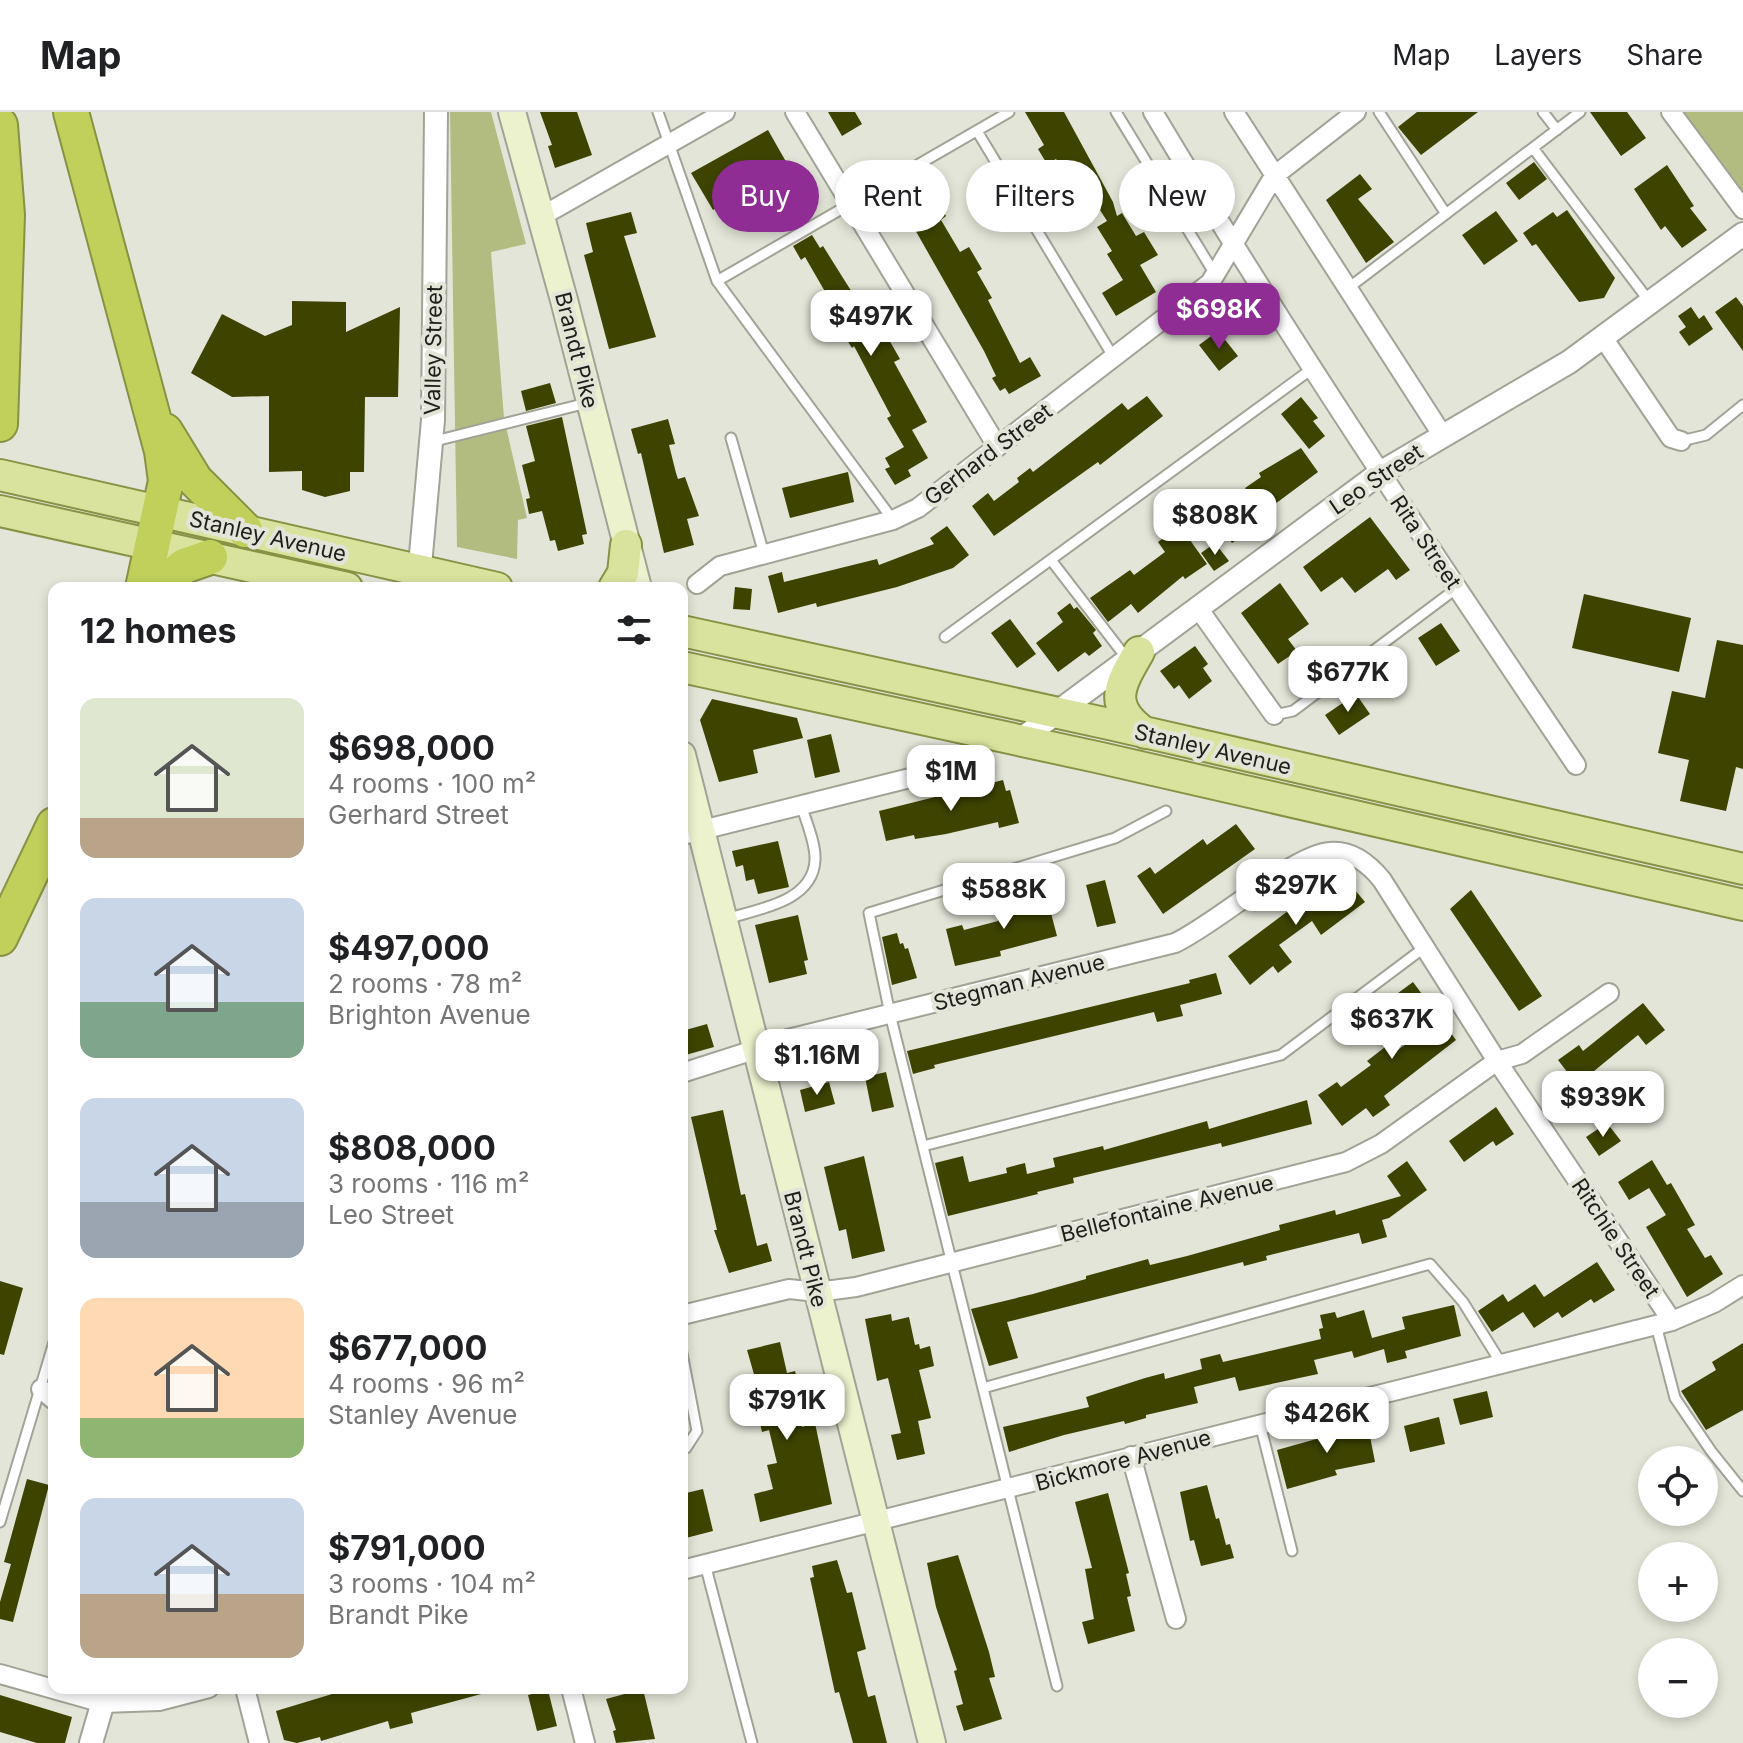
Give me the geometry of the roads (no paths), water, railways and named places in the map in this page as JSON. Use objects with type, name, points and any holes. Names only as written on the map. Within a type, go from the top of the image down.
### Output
[{"type":"highway","points":[[71,112],[162,451],[166,481],[145,582]]},
{"type":"highway","points":[[0,125],[7,215],[1,416]]},
{"type":"highway","points":[[142,374],[166,434],[180,458],[195,480],[245,530]]},
{"type":"highway","points":[[167,582],[184,566],[210,557]]},
{"type":"highway","points":[[0,938],[48,838]]},
{"type":"main road","name":"Brandt Pike","points":[[512,112],[542,216],[636,582]]},
{"type":"main road","name":"Stanley Avenue","points":[[0,475],[40,483],[158,529],[210,557],[320,582]]},
{"type":"main road","name":"Stanley Avenue","points":[[0,511],[34,518],[158,529],[245,530],[419,579],[445,582]]},
{"type":"main road","points":[[618,582],[623,573],[626,545]]},
{"type":"main road","name":"Stanley Avenue","points":[[688,632],[1743,869]]},
{"type":"main road","points":[[1134,656],[1121,683],[1120,704],[1127,720],[1145,733]]},
{"type":"main road","name":"Stanley Avenue","points":[[688,668],[1020,740],[1743,905]]},
{"type":"main road","name":"Brandt Pike","points":[[688,802],[692,833],[723,920],[757,1051],[932,1743]]},
{"type":"street","name":"Valley Street","points":[[419,579],[431,442],[436,112]]},
{"type":"street","points":[[542,216],[725,112]]},
{"type":"street","points":[[795,112],[835,179]]},
{"type":"street","name":"Rita Street","points":[[1153,112],[1232,245],[1576,765]]},
{"type":"street","points":[[1234,112],[1443,436]]},
{"type":"street","points":[[1274,176],[1356,112]]},
{"type":"street","points":[[1671,112],[1743,209]]},
{"type":"street","name":"Gerhard Street","points":[[697,584],[720,566],[893,520],[918,508],[1216,276],[1274,176]]},
{"type":"street","points":[[867,232],[997,446]]},
{"type":"street","name":"Leo Street","points":[[1020,740],[1380,473],[1604,339],[1743,234]]},
{"type":"street","points":[[1604,339],[1671,438],[1681,441]]},
{"type":"street","points":[[1198,608],[1274,715]]},
{"type":"street","points":[[692,833],[922,775]]},
{"type":"street","name":"Stegman Avenue","points":[[688,1071],[788,1039],[1175,943],[1215,921],[1301,861],[1314,854],[1336,852]]},
{"type":"street","name":"Ritchie Street","points":[[1336,852],[1352,855],[1373,869],[1664,1323]]},
{"type":"street","name":"Bellefontaine Avenue","points":[[688,1314],[789,1289],[817,1292],[856,1287],[1346,1162],[1381,1144],[1497,1061],[1522,1054],[1609,993]]},
{"type":"street","name":"Bickmore Avenue","points":[[688,1568],[1008,1491],[1131,1456],[1664,1323],[1714,1303],[1743,1285]]},
{"type":"street","points":[[1131,1456],[1176,1619]]},
{"type":"street","points":[[0,1674],[48,1684]]},
{"type":"street","points":[[91,1743],[105,1695],[159,1701],[186,1694]]},
{"type":"street","points":[[247,1694],[259,1743]]},
{"type":"street","points":[[573,1694],[585,1743]]},
{"type":"lane","points":[[658,112],[717,281],[893,520]]},
{"type":"lane","points":[[927,160],[1009,112]]},
{"type":"lane","points":[[1116,112],[1216,276]]},
{"type":"lane","points":[[1379,112],[1446,214]]},
{"type":"lane","points":[[1543,112],[1557,130]]},
{"type":"lane","points":[[1347,289],[1580,112]]},
{"type":"lane","points":[[977,131],[1114,358]]},
{"type":"lane","points":[[1533,148],[1651,303]]},
{"type":"lane","points":[[717,281],[835,213]]},
{"type":"lane","points":[[945,637],[1313,368]]},
{"type":"lane","points":[[431,442],[590,402]]},
{"type":"lane","points":[[1681,441],[1706,435],[1743,405]]},
{"type":"lane","points":[[731,438],[764,554]]},
{"type":"lane","points":[[1051,560],[1134,656]]},
{"type":"lane","points":[[1274,715],[1293,711],[1457,588]]},
{"type":"lane","points":[[723,920],[791,898],[811,880],[816,859],[801,805]]},
{"type":"lane","points":[[1057,1686],[890,1014],[869,913],[1115,838],[1166,811]]},
{"type":"lane","points":[[923,1146],[1281,1055],[1425,947]]},
{"type":"lane","points":[[983,1388],[1430,1264],[1463,1302],[1501,1363]]},
{"type":"lane","points":[[1664,1323],[1675,1398],[1743,1491]]},
{"type":"lane","points":[[688,1384],[697,1431],[688,1442]]},
{"type":"lane","points":[[0,1522],[47,1395]]},
{"type":"lane","points":[[1260,1424],[1292,1551]]},
{"type":"lane","points":[[705,1564],[752,1743]]}]
